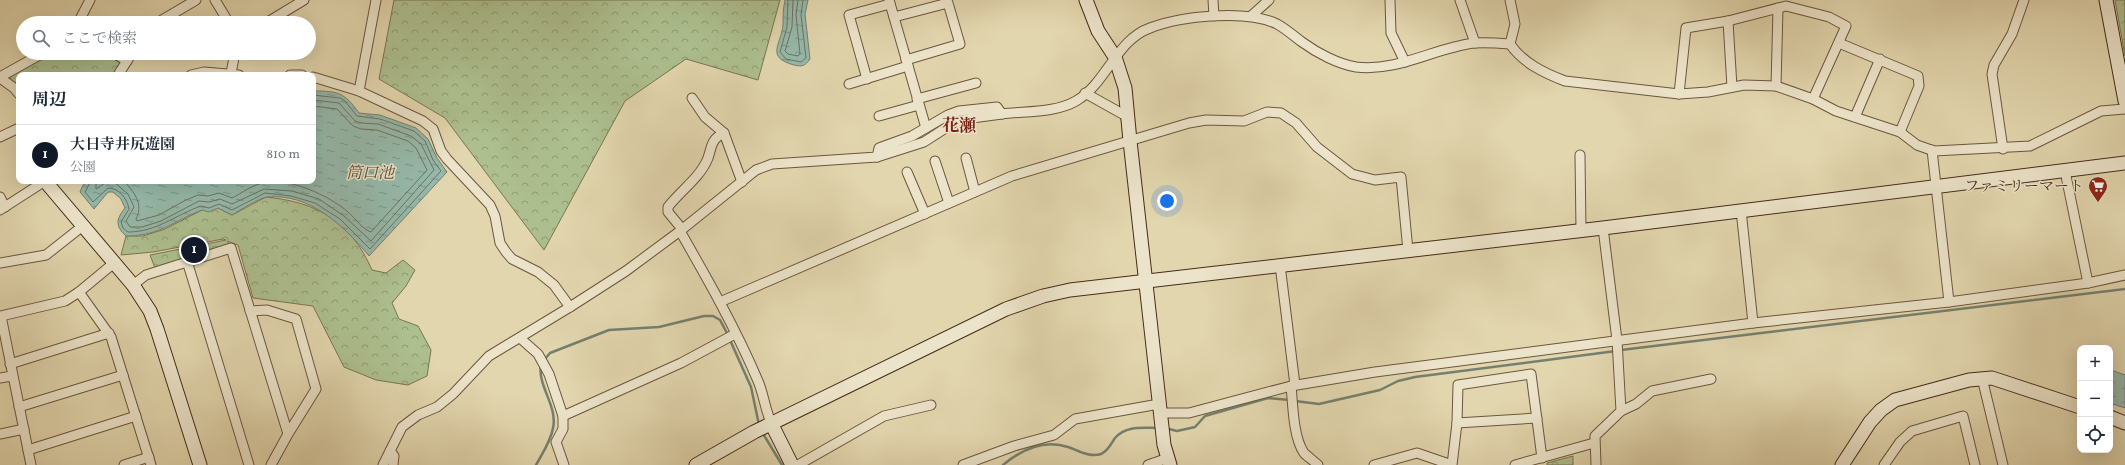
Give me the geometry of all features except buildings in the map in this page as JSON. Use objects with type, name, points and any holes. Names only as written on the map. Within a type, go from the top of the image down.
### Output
[{"type":"street","points":[[82,16],[90,0]]},
{"type":"street","points":[[169,16],[196,0]]},
{"type":"street","points":[[215,0],[225,16]]},
{"type":"street","points":[[278,16],[304,0]]},
{"type":"street","points":[[359,91],[376,0]]},
{"type":"street","points":[[1086,0],[1098,31],[1115,58],[1123,76],[1161,417],[1169,461],[1148,465]]},
{"type":"street","points":[[1213,0],[1214,16]]},
{"type":"street","points":[[1251,16],[1269,0]]},
{"type":"street","points":[[1390,0],[1391,33],[1405,62]]},
{"type":"street","points":[[1460,0],[1475,43]]},
{"type":"street","points":[[1510,0],[1514,24],[1510,44],[1517,54],[1532,65],[1565,81],[1679,94],[1708,92],[1732,87],[1776,86],[1813,99],[1836,111],[1900,132],[1917,145],[1932,150],[2003,149],[2037,145],[2101,111],[2125,109]]},
{"type":"street","points":[[2003,149],[1992,74],[1994,65],[2012,34],[2024,0]]},
{"type":"street","points":[[2106,0],[2125,101]]},
{"type":"street","points":[[867,79],[849,15],[889,2],[926,128]]},
{"type":"street","points":[[849,84],[867,79],[960,44],[948,3],[894,17]]},
{"type":"street","points":[[1679,94],[1686,28],[1728,21],[1786,6],[1829,17],[1846,26],[1813,99]]},
{"type":"street","points":[[1776,86],[1778,8]]},
{"type":"street","points":[[383,465],[402,427],[418,415],[437,407],[453,394],[488,356],[520,338],[626,271],[681,230],[756,170],[772,164],[877,157],[924,142],[955,122],[972,118],[1056,108],[1077,100],[1097,82],[1133,37],[1149,28],[1167,23],[1214,16],[1251,16],[1278,25],[1326,57],[1356,67],[1390,66],[1475,43],[1510,44]]},
{"type":"street","points":[[1728,21],[1732,87]]},
{"type":"street","points":[[1839,43],[1918,76],[1919,86],[1900,132]]},
{"type":"street","points":[[1855,117],[1880,59]]},
{"type":"street","points":[[16,90],[0,78],[31,60]]},
{"type":"street","points":[[235,60],[235,72]]},
{"type":"street","points":[[120,72],[127,61]]},
{"type":"street","points":[[316,78],[359,91],[423,121],[433,129],[441,151],[447,160],[490,205],[495,216],[500,242],[506,252],[512,259],[538,272],[554,285],[570,307]]},
{"type":"street","points":[[879,116],[976,83]]},
{"type":"street","points":[[1085,93],[1128,117]]},
{"type":"street","points":[[692,98],[705,117],[724,133],[742,182]]},
{"type":"street","points":[[877,157],[879,148],[926,128],[948,115],[959,111],[997,107],[1002,114]]},
{"type":"street","points":[[720,302],[1012,176],[1206,120],[1233,122],[1244,121],[1267,112],[1281,113],[1296,123],[1317,147],[1352,174],[1375,180],[1401,177],[1408,251]]},
{"type":"street","points":[[0,137],[16,129]]},
{"type":"street","points":[[724,133],[717,137],[708,149],[708,158],[696,176],[668,208],[668,212],[681,230],[720,302],[758,383],[769,426],[792,465]]},
{"type":"street","points":[[1932,150],[1949,302]]},
{"type":"street","points":[[1580,155],[1581,231]]},
{"type":"street","points":[[966,158],[975,192]]},
{"type":"street","points":[[935,161],[949,203]]},
{"type":"street","points":[[696,465],[754,432],[1024,302],[1070,290],[1581,231],[2125,163]]},
{"type":"street","points":[[2065,170],[2088,283]]},
{"type":"street","points":[[907,172],[925,214]]},
{"type":"street","points":[[0,197],[2,208],[40,184]]},
{"type":"street","points":[[48,184],[84,225],[132,285],[154,320],[200,465]]},
{"type":"street","points":[[1741,210],[1753,323]]},
{"type":"street","points":[[0,263],[46,255],[84,225]]},
{"type":"street","points":[[1602,228],[1617,343],[1621,411]]},
{"type":"street","points":[[132,285],[146,275],[231,248],[288,434]]},
{"type":"street","points":[[187,261],[249,465]]},
{"type":"street","points":[[31,465],[1,316],[60,303],[79,292],[114,263]]},
{"type":"street","points":[[1280,265],[1293,386],[1294,416],[1304,453],[1318,465]]},
{"type":"street","points":[[963,465],[1014,446],[1054,435],[1075,419],[1161,417],[1190,413],[1293,386],[1382,371],[1617,343],[1753,323],[1949,302],[2088,283],[2125,275]]},
{"type":"street","points":[[79,292],[109,334],[150,461],[124,465]]},
{"type":"street","points":[[250,311],[267,310],[296,319],[316,389],[271,465]]},
{"type":"street","points":[[10,364],[109,334]]},
{"type":"street","points":[[563,416],[681,363],[735,334]]},
{"type":"street","points":[[520,338],[538,354],[549,374],[563,416],[563,429],[556,442],[564,465]]},
{"type":"street","points":[[1374,465],[1417,453],[1452,465],[1457,423],[1458,385],[1531,374],[1542,458]]},
{"type":"street","points":[[19,407],[123,375]]},
{"type":"street","points":[[0,378],[12,376]]},
{"type":"street","points":[[1843,464],[1870,422],[1881,410],[1895,400],[1969,380],[1982,378],[2011,383],[2077,406]]},
{"type":"street","points":[[1982,378],[2003,465]]},
{"type":"street","points":[[1596,465],[1594,443],[1595,436],[1621,411],[1636,404],[1652,391],[1711,379]]},
{"type":"street","points":[[798,465],[884,416],[931,406]]},
{"type":"street","points":[[28,450],[136,416]]},
{"type":"street","points":[[1884,465],[1900,442],[1912,431],[1963,416],[1975,465]]},
{"type":"street","points":[[1457,423],[1536,418]]},
{"type":"street","points":[[2113,419],[2125,423]]},
{"type":"street","points":[[0,434],[24,429]]},
{"type":"street","points":[[1515,465],[1594,443]]},
{"type":"street","points":[[390,451],[394,456],[393,465]]},
{"type":"green space","points":[[394,0],[780,0],[758,80],[686,59],[625,101],[544,250],[445,118],[379,79]]},
{"type":"green space","points":[[2115,0],[2125,0],[2125,56]]},
{"type":"green space","points":[[37,60],[121,61],[116,72],[16,72],[16,82],[12,83],[10,81],[10,75]]},
{"type":"green space","points":[[266,197],[302,204],[331,217],[354,239],[364,253],[372,270],[386,273],[403,260],[415,270],[406,286],[392,303],[399,319],[418,326],[431,350],[427,376],[408,385],[376,380],[344,367],[313,306],[253,298],[238,245],[227,241],[230,245],[155,268],[150,255],[226,240],[223,239],[153,252],[121,255],[126,236],[143,236],[165,229],[202,210],[218,208],[232,215]]},
{"type":"green space","points":[[1573,456],[1573,465],[1547,465],[1547,463]]},
{"type":"water","points":[[785,0],[808,0],[805,14],[810,59],[807,63],[801,66],[785,62],[777,54],[778,44],[782,32]]},
{"type":"water","name":"筒口池","points":[[316,91],[329,91],[340,94],[354,106],[359,113],[380,115],[416,128],[428,139],[437,158],[447,172],[369,256],[349,234],[325,214],[298,200],[283,197],[264,198],[232,215],[218,208],[209,212],[202,210],[157,231],[126,236],[118,226],[118,219],[125,208],[121,199],[113,192],[108,192],[94,209],[80,192],[83,185],[316,184]]},
{"type":"water","points":[[2113,371],[2125,375],[2125,408],[2113,404]]},
{"type":"waterway","points":[[1621,350],[2125,289]]},
{"type":"waterway","points":[[544,360],[550,353],[609,330],[659,327],[704,316],[713,316],[720,320],[728,335]]},
{"type":"waterway","points":[[730,340],[751,387],[759,425]]},
{"type":"waterway","points":[[1295,401],[1319,404],[1380,390],[1398,381],[1415,377],[1616,351]]},
{"type":"waterway","points":[[536,465],[550,438],[554,420],[553,412],[542,380],[541,364]]},
{"type":"waterway","points":[[1165,428],[1177,431],[1195,427],[1205,416],[1268,398],[1290,400]]},
{"type":"waterway","points":[[1003,465],[1017,455],[1033,447],[1050,444],[1097,455],[1103,453],[1115,438],[1124,431],[1135,428],[1158,428]]},
{"type":"waterway","points":[[762,432],[782,465]]},
{"type":"place","name":"ファミリーマート","points":[[2098,203]]},
{"type":"place","name":"大日寺井尻遊園","points":[[194,250]]},
{"type":"district","name":"花瀬","points":[[959,125]]}]
